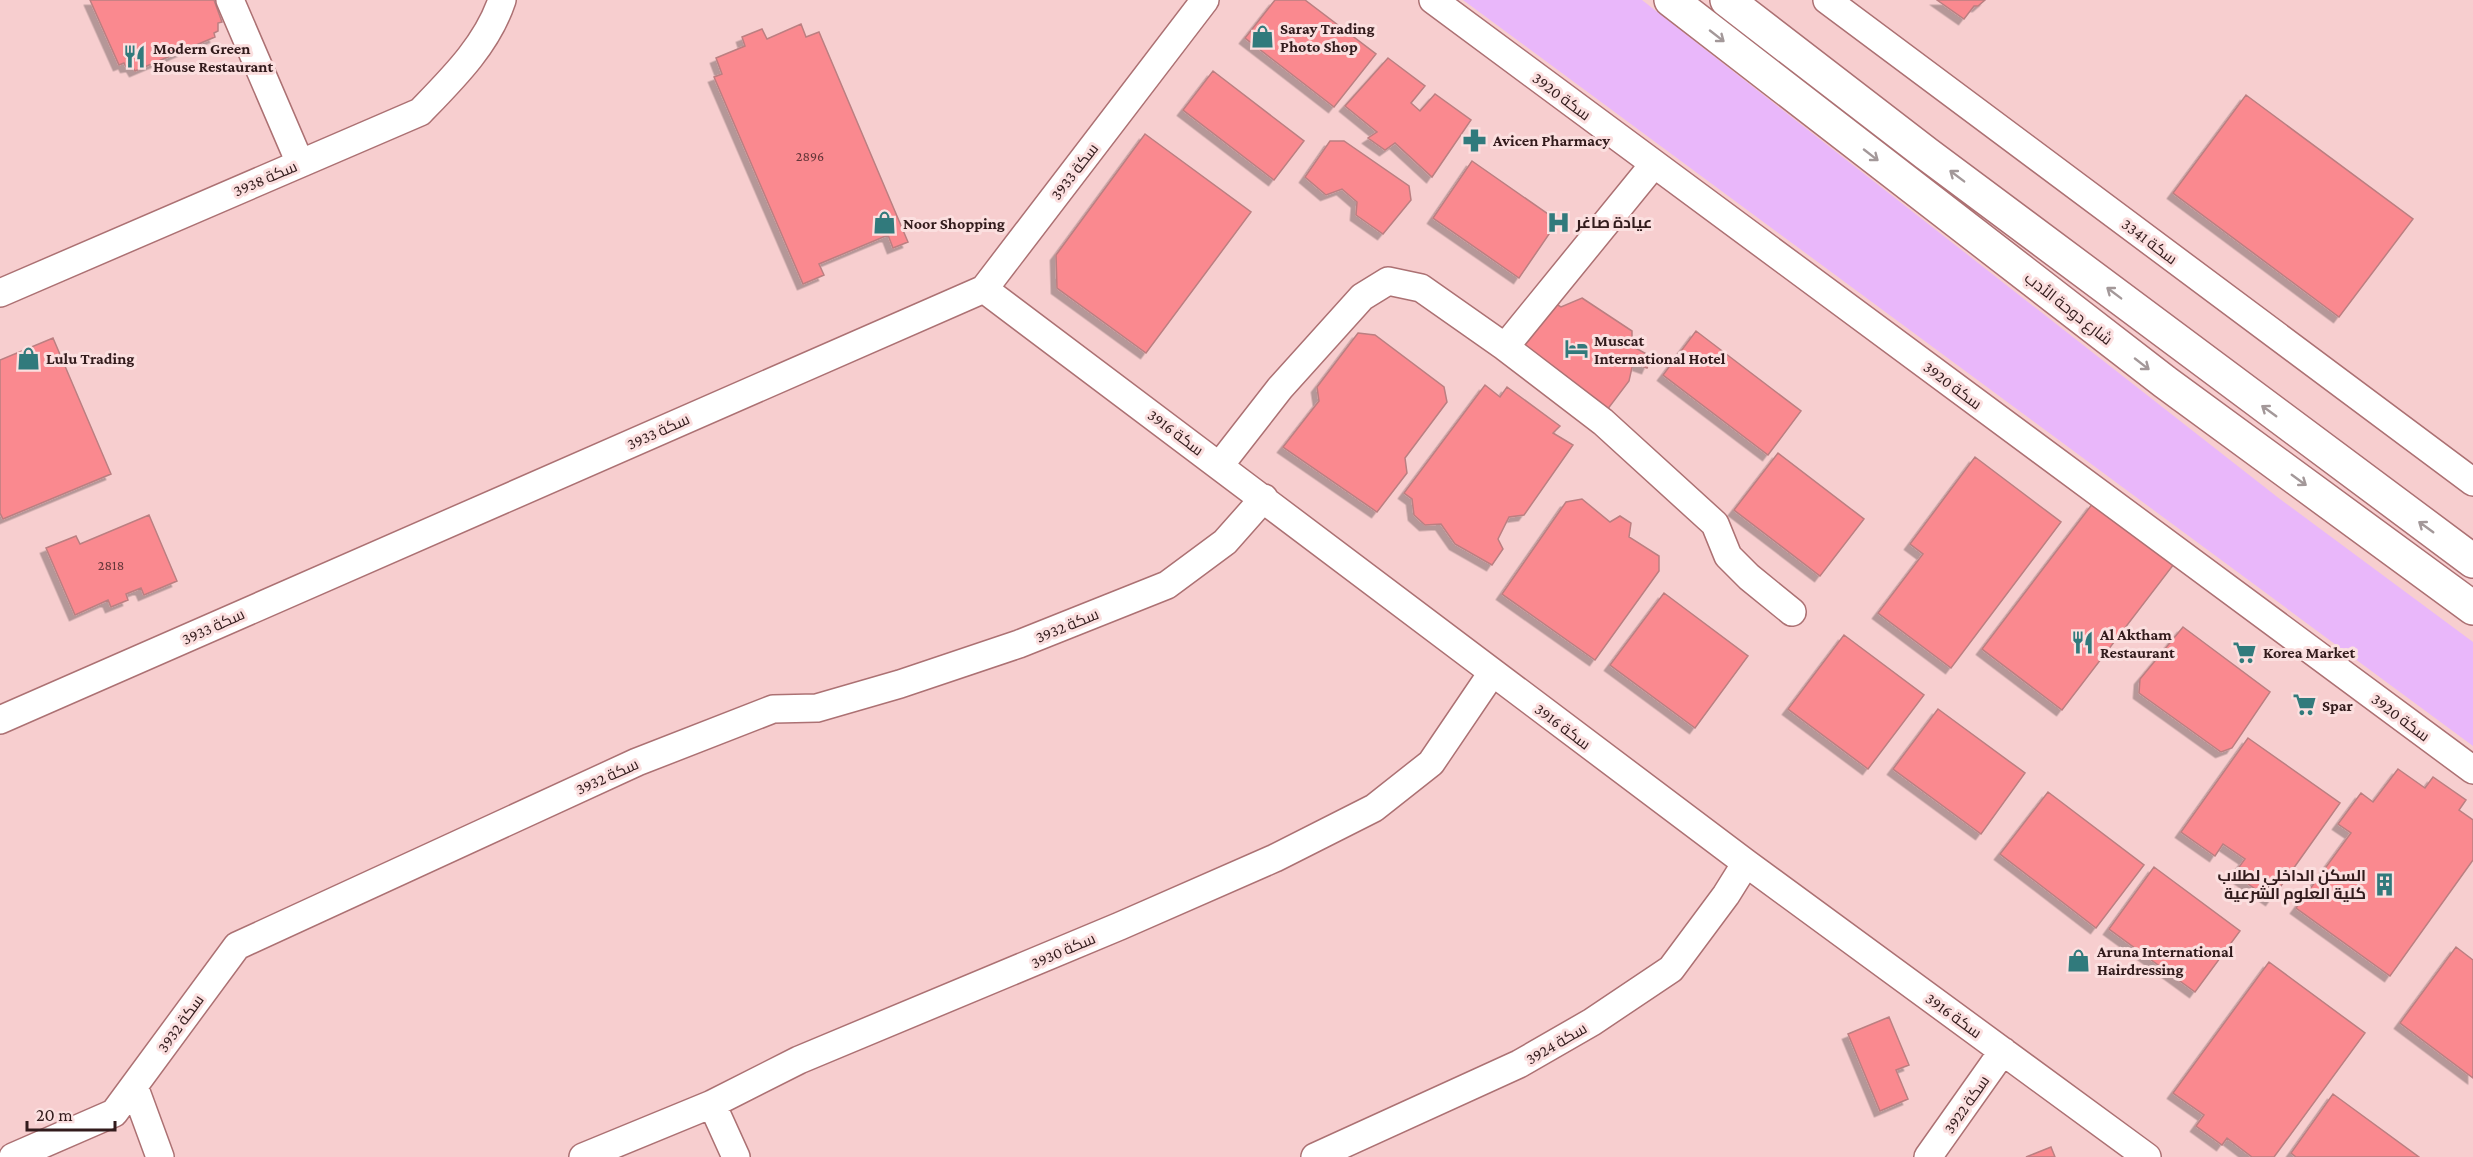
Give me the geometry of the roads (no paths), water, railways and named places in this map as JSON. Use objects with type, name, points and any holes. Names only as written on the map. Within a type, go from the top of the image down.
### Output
[{"type":"main road","name":"شارع دوحة الأدب","points":[[1671,0],[2165,382],[2473,608]]},
{"type":"main road","points":[[1727,0],[1927,154],[2473,561]]},
{"type":"street","points":[[230,0],[300,163]]},
{"type":"street","name":"سكة 3938","points":[[0,293],[420,112],[463,66],[499,9],[518,0]]},
{"type":"street","name":"سكة 3933","points":[[0,720],[984,289],[1205,0]]},
{"type":"street","name":"سكة 3920","points":[[1433,0],[2473,770]]},
{"type":"street","name":"سكة 3341","points":[[1827,0],[2473,482]]},
{"type":"street","points":[[1505,347],[1654,164]]},
{"type":"street","points":[[1220,465],[1280,388],[1362,297],[1388,281],[1421,288],[1505,347],[1603,422],[1715,524],[1728,556],[1749,577],[1792,612]]},
{"type":"street","name":"سكة 3916","points":[[984,289],[1746,863],[2147,1157]]},
{"type":"street","name":"سكة 3932","points":[[13,1157],[114,1113],[237,946],[637,762],[773,709],[817,708],[900,684],[1019,644],[1167,585],[1225,542],[1264,498]]},
{"type":"street","name":"سكة 3930","points":[[583,1157],[712,1104],[799,1060],[1120,926],[1264,862],[1374,808],[1431,763],[1492,673]]},
{"type":"street","name":"سكة 3924","points":[[1315,1157],[1520,1064],[1592,1022],[1671,969],[1726,895],[1746,863]]},
{"type":"street","name":"سكة 3922","points":[[1928,1157],[2003,1051]]},
{"type":"street","points":[[134,1086],[160,1157]]},
{"type":"street","points":[[712,1104],[736,1157]]},
{"type":"place","name":"Saray Trading Photo Shop","points":[[1262,37]]},
{"type":"place","name":"Modern Green House Restaurant","points":[[135,57]]},
{"type":"place","name":"Avicen Pharmacy","points":[[1475,140]]},
{"type":"place","name":"عيادة صاغر","points":[[1558,222]]},
{"type":"place","name":"Noor Shopping","points":[[885,223]]},
{"type":"place","name":"Muscat International Hotel","points":[[1576,349]]},
{"type":"place","name":"Lulu Trading","points":[[28,358]]},
{"type":"place","name":"Al Aktham Restaurant","points":[[2082,643]]},
{"type":"place","name":"Korea Market","points":[[2245,652]]},
{"type":"place","name":"Spar","points":[[2304,705]]},
{"type":"place","name":"السكن الداخلي لطلاب كلية العلوم الشرعية","points":[[2384,884]]},
{"type":"place","name":"Aruna International Hairdressing","points":[[2079,960]]}]
